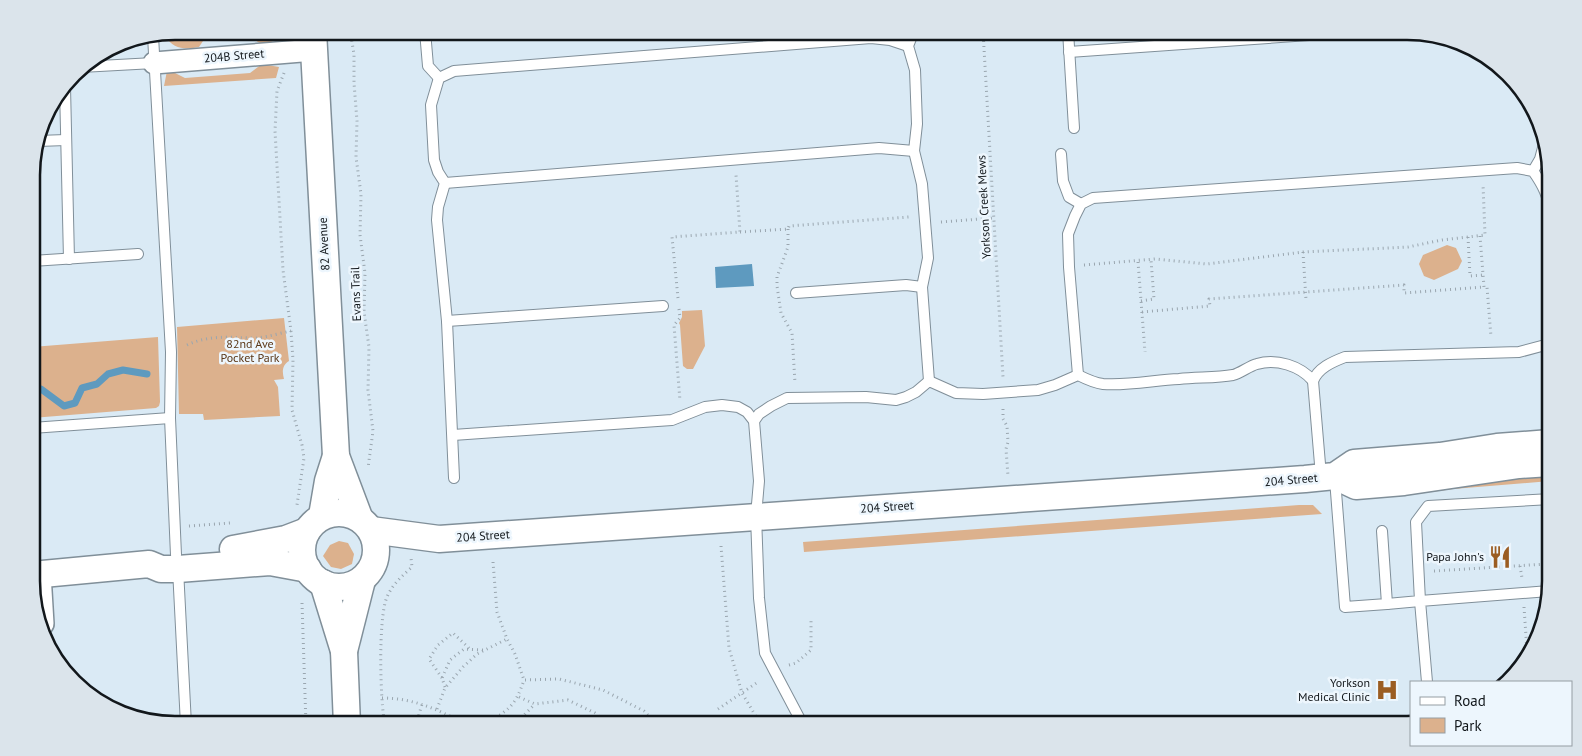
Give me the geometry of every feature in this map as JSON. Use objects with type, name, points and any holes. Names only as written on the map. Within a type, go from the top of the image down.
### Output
[{"type":"street","name":"204B Street","points":[[154,63],[314,41]]},
{"type":"street","name":"82 Avenue","points":[[314,41],[336,456],[366,524]]},
{"type":"street","name":"204 Street","points":[[1328,477],[1354,463],[1440,456],[1497,447],[1542,444]]},
{"type":"street","name":"82 Avenue","points":[[308,519],[328,481],[336,456]]},
{"type":"street","name":"204 Street","points":[[366,524],[439,539],[1328,477],[1356,486],[1404,482],[1519,465],[1542,464]]},
{"type":"street","points":[[177,562],[286,540],[308,519],[334,512],[347,512],[366,524],[375,537],[377,549],[344,652]]},
{"type":"street","points":[[308,519],[302,548],[303,561],[316,576],[344,652],[348,716]]},
{"type":"street","name":"204 Street","points":[[369,570],[439,539]]},
{"type":"street","points":[[40,574],[149,564],[162,556],[177,562],[263,562],[316,576],[340,587],[352,585],[369,570]]},
{"type":"lane","points":[[426,40],[428,66],[439,78]]},
{"type":"lane","points":[[454,478],[447,322],[437,220],[438,207],[445,183],[438,172],[434,160],[430,105],[439,78],[454,71],[846,40]]},
{"type":"lane","points":[[890,40],[908,46]]},
{"type":"lane","points":[[910,40],[908,46],[915,70],[917,124],[914,151],[922,184],[928,258],[922,287],[929,381]]},
{"type":"lane","points":[[1068,40],[1074,128]]},
{"type":"lane","points":[[1069,52],[1239,40]]},
{"type":"lane","points":[[153,42],[171,352],[170,418],[186,716]]},
{"type":"lane","points":[[96,66],[154,63]]},
{"type":"lane","points":[[65,97],[70,259]]},
{"type":"lane","points":[[45,142],[66,140]]},
{"type":"lane","points":[[445,183],[879,148],[914,151]]},
{"type":"lane","points":[[1061,154],[1063,181],[1069,197],[1081,204]]},
{"type":"lane","points":[[1533,172],[1541,156]]},
{"type":"lane","points":[[1078,375],[1068,234],[1081,204],[1093,198],[1482,169],[1517,168],[1533,172],[1542,185]]},
{"type":"lane","points":[[40,261],[138,254]]},
{"type":"lane","points":[[796,293],[906,285],[922,287]]},
{"type":"lane","points":[[447,322],[663,306]]},
{"type":"lane","points":[[1313,381],[1321,369],[1345,357],[1519,352],[1542,345]]},
{"type":"lane","points":[[1078,375],[1090,381],[1103,384],[1233,374],[1257,364],[1269,362],[1282,363],[1294,368],[1309,376],[1313,381],[1345,607],[1541,592]]},
{"type":"lane","points":[[929,381],[956,393],[983,394],[1038,390],[1055,386],[1078,375]]},
{"type":"lane","points":[[754,421],[759,414],[787,398],[866,397],[896,400],[916,392],[929,381]]},
{"type":"lane","points":[[452,435],[672,420],[705,407],[722,405],[738,407],[747,412],[754,421],[759,481],[756,516],[759,598],[765,653],[798,716]]},
{"type":"lane","points":[[40,427],[170,418]]},
{"type":"lane","points":[[1427,681],[1416,522],[1428,506],[1542,499]]},
{"type":"lane","points":[[1382,531],[1387,604]]},
{"type":"path","name":"Evans Trail","points":[[352,40],[357,121],[356,157],[361,194],[360,235],[365,273],[364,312],[369,347],[368,390],[373,432],[367,475]]},
{"type":"path","name":"Yorkson Creek Mews","points":[[983,40],[1004,382]]},
{"type":"path","points":[[286,70],[282,75],[277,91],[276,131],[283,270],[293,360],[292,410],[304,458],[308,519]]},
{"type":"path","points":[[734,160],[740,232]]},
{"type":"path","points":[[1069,267],[1151,260],[1207,264],[1303,252],[1408,247],[1442,240],[1485,235],[1482,169]]},
{"type":"path","points":[[681,417],[674,325],[680,318],[672,237],[788,229],[789,226],[925,216],[936,222],[994,218]]},
{"type":"path","points":[[788,229],[788,247],[779,272],[777,286],[781,313],[792,333],[797,398]]},
{"type":"path","points":[[1480,236],[1484,287],[1487,287],[1492,353]]},
{"type":"path","points":[[1468,237],[1470,276],[1483,275]]},
{"type":"path","points":[[1303,252],[1306,300]]},
{"type":"path","points":[[1141,301],[1154,300],[1151,260]]},
{"type":"path","points":[[1138,262],[1145,352]]},
{"type":"path","points":[[1142,312],[1210,306],[1209,299],[1404,285],[1404,293],[1484,287]]},
{"type":"path","points":[[171,352],[199,340],[236,336],[261,337],[291,331]]},
{"type":"path","points":[[1003,403],[1003,419],[1007,426],[1008,434],[1006,449],[1009,499]]},
{"type":"path","points":[[721,546],[729,648],[742,693],[756,716]]},
{"type":"path","points":[[384,716],[381,658],[383,606],[390,591],[412,567],[411,562]]},
{"type":"path","points":[[493,562],[497,612],[524,680],[518,697],[505,713],[499,716]]},
{"type":"path","points":[[1424,572],[1542,564]]},
{"type":"path","points":[[302,598],[306,716]]},
{"type":"path","points":[[774,669],[796,663],[810,650],[811,620]]},
{"type":"path","points":[[445,688],[442,678],[429,659],[438,645],[453,633],[470,649]]},
{"type":"path","points":[[437,709],[445,688],[463,667],[477,654],[507,639]]},
{"type":"path","points":[[442,678],[450,660],[464,649],[484,650]]},
{"type":"path","points":[[524,680],[560,679],[603,690],[648,716]]},
{"type":"path","points":[[718,710],[758,682]]},
{"type":"path","points":[[518,697],[535,704],[568,700],[598,716]]},
{"type":"path","points":[[382,698],[399,698],[422,704],[450,716]]},
{"type":"path","points":[[419,716],[422,704]]},
{"type":"path","points":[[523,716],[535,704]]},
{"type":"green space","points":[[168,40],[206,40],[199,47],[180,48]]},
{"type":"green space","points":[[254,40],[274,40],[266,44]]},
{"type":"green space","points":[[262,64],[279,67],[276,78],[164,86],[167,71],[185,78],[250,73]]},
{"type":"green space","points":[[1447,245],[1456,248],[1462,261],[1458,269],[1434,280],[1424,276],[1419,264],[1423,255]]},
{"type":"green space","points":[[702,310],[705,346],[693,369],[687,369],[683,366],[679,323],[682,311]]},
{"type":"green space","name":"82nd Ave Pocket Park","points":[[284,318],[289,361],[283,369],[284,379],[274,380],[278,387],[280,416],[204,420],[203,414],[179,414],[177,327]]},
{"type":"green space","points":[[158,337],[159,406],[156,408],[40,417],[40,346]]},
{"type":"green space","points":[[1542,475],[1542,482],[1453,489],[1393,497],[1388,495],[1472,480]]},
{"type":"green space","points":[[1313,505],[1322,514],[804,552],[803,542]]},
{"type":"green space","points":[[339,541],[348,543],[354,554],[352,564],[341,569],[331,567],[323,556],[330,545]]},
{"type":"water","points":[[752,264],[754,286],[716,288],[715,267]]},
{"type":"waterway","points":[[40,390],[64,406],[75,403],[82,388],[97,384],[108,374],[123,370],[147,374]]},
{"type":"place","name":"Papa John's","points":[[1500,557]]},
{"type":"place","name":"Yorkson Medical Clinic","points":[[1387,690]]}]
